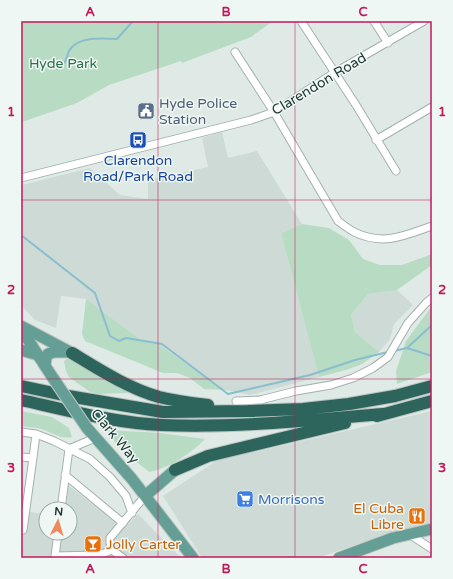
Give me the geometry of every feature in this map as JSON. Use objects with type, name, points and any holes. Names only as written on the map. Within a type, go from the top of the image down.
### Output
[{"type":"highway","points":[[72,353],[106,374],[147,393],[178,401],[248,412]]},
{"type":"highway","points":[[21,386],[68,396],[163,412],[248,412],[303,409],[349,404],[395,396],[432,386]]},
{"type":"highway","points":[[21,400],[106,418],[160,425],[232,426],[383,414]]},
{"type":"highway","points":[[175,470],[208,456],[432,401]]},
{"type":"main road","points":[[21,326],[72,353]]},
{"type":"main road","name":"Clark Way","points":[[21,329],[87,428],[132,479],[193,558]]},
{"type":"main road","points":[[21,350],[38,355]]},
{"type":"main road","points":[[45,366],[48,354],[62,351],[72,353]]},
{"type":"main road","points":[[145,496],[175,470]]},
{"type":"main road","points":[[339,558],[355,555],[393,538],[432,529]]},
{"type":"street","points":[[301,21],[396,171]]},
{"type":"street","points":[[374,21],[388,43]]},
{"type":"street","name":"Clarendon Road","points":[[21,178],[251,120],[274,112],[334,73],[424,21]]},
{"type":"street","points":[[235,52],[274,112],[338,221],[354,232],[376,239],[399,238],[432,226]]},
{"type":"street","points":[[376,140],[432,107]]},
{"type":"street","points":[[236,400],[260,400],[296,391],[331,385],[353,378],[373,368],[388,357],[408,322],[432,298]]},
{"type":"street","points":[[21,432],[36,434],[54,441],[90,459],[110,477],[126,496],[132,513]]},
{"type":"street","points":[[23,530],[34,458],[36,434]]},
{"type":"street","points":[[69,449],[95,438]]},
{"type":"street","points":[[62,501],[69,449]]},
{"type":"street","points":[[21,457],[34,458]]},
{"type":"street","points":[[65,475],[123,523]]},
{"type":"street","points":[[123,558],[112,550],[110,538],[145,496]]},
{"type":"street","points":[[409,534],[432,549]]},
{"type":"street","points":[[57,541],[55,556],[99,556],[112,550]]},
{"type":"shaded area","points":[[222,132],[228,158],[257,151],[302,224],[281,233],[319,377],[250,395],[226,390],[159,345],[141,340],[86,299],[61,296],[56,328],[35,320],[21,305],[22,185],[90,168],[120,195],[148,199],[148,180],[208,167],[202,138]]},
{"type":"shaded area","points":[[397,290],[413,305],[394,324],[390,339],[379,352],[355,332],[351,315],[368,294]]},
{"type":"shaded area","points":[[432,411],[432,527],[402,529],[317,558],[202,558],[163,496],[216,461]]},
{"type":"shaded area","points":[[68,485],[117,523],[128,524],[138,514],[181,558],[21,558],[21,511],[38,513],[38,541],[78,541],[78,501],[67,501]]},
{"type":"green space","name":"Hyde Park","points":[[21,21],[273,21],[251,37],[182,63],[181,61],[109,85],[77,103],[22,122]]},
{"type":"green space","points":[[302,224],[329,228],[349,240],[363,259],[380,265],[402,265],[432,254],[432,265],[397,290],[368,294],[351,315],[355,332],[379,352],[362,364],[319,377],[281,233]]},
{"type":"green space","points":[[86,299],[141,340],[159,345],[226,390],[204,389],[190,378],[177,373],[163,373],[85,341],[82,334]]},
{"type":"green space","points":[[432,306],[432,372],[397,384],[396,371],[406,341]]},
{"type":"green space","points":[[68,358],[127,390],[127,393],[99,394],[90,392],[69,377],[64,361]]},
{"type":"green space","points":[[21,411],[52,417],[69,428],[72,437],[63,437],[42,429],[21,426]]},
{"type":"green space","points":[[108,430],[160,433],[205,439],[180,459],[165,467],[150,472],[132,459],[115,443]]},
{"type":"waterway","points":[[57,69],[64,63],[73,46],[84,40],[105,38],[117,39],[133,21]]},
{"type":"waterway","points":[[21,235],[95,293],[110,336],[119,341],[126,338],[162,344],[228,394],[310,375],[355,360],[388,352]]},
{"type":"waterway","points":[[394,351],[407,348],[432,325]]},
{"type":"waterway","points":[[407,348],[432,356]]},
{"type":"place","name":"Hyde Police Station","points":[[146,111]]},
{"type":"place","name":"Clarendon Road/Park Road","points":[[138,140]]},
{"type":"place","name":"Morrisons","points":[[245,499]]},
{"type":"place","name":"El Cuba Libre","points":[[417,516]]},
{"type":"place","name":"Jolly Carter","points":[[93,544]]}]
